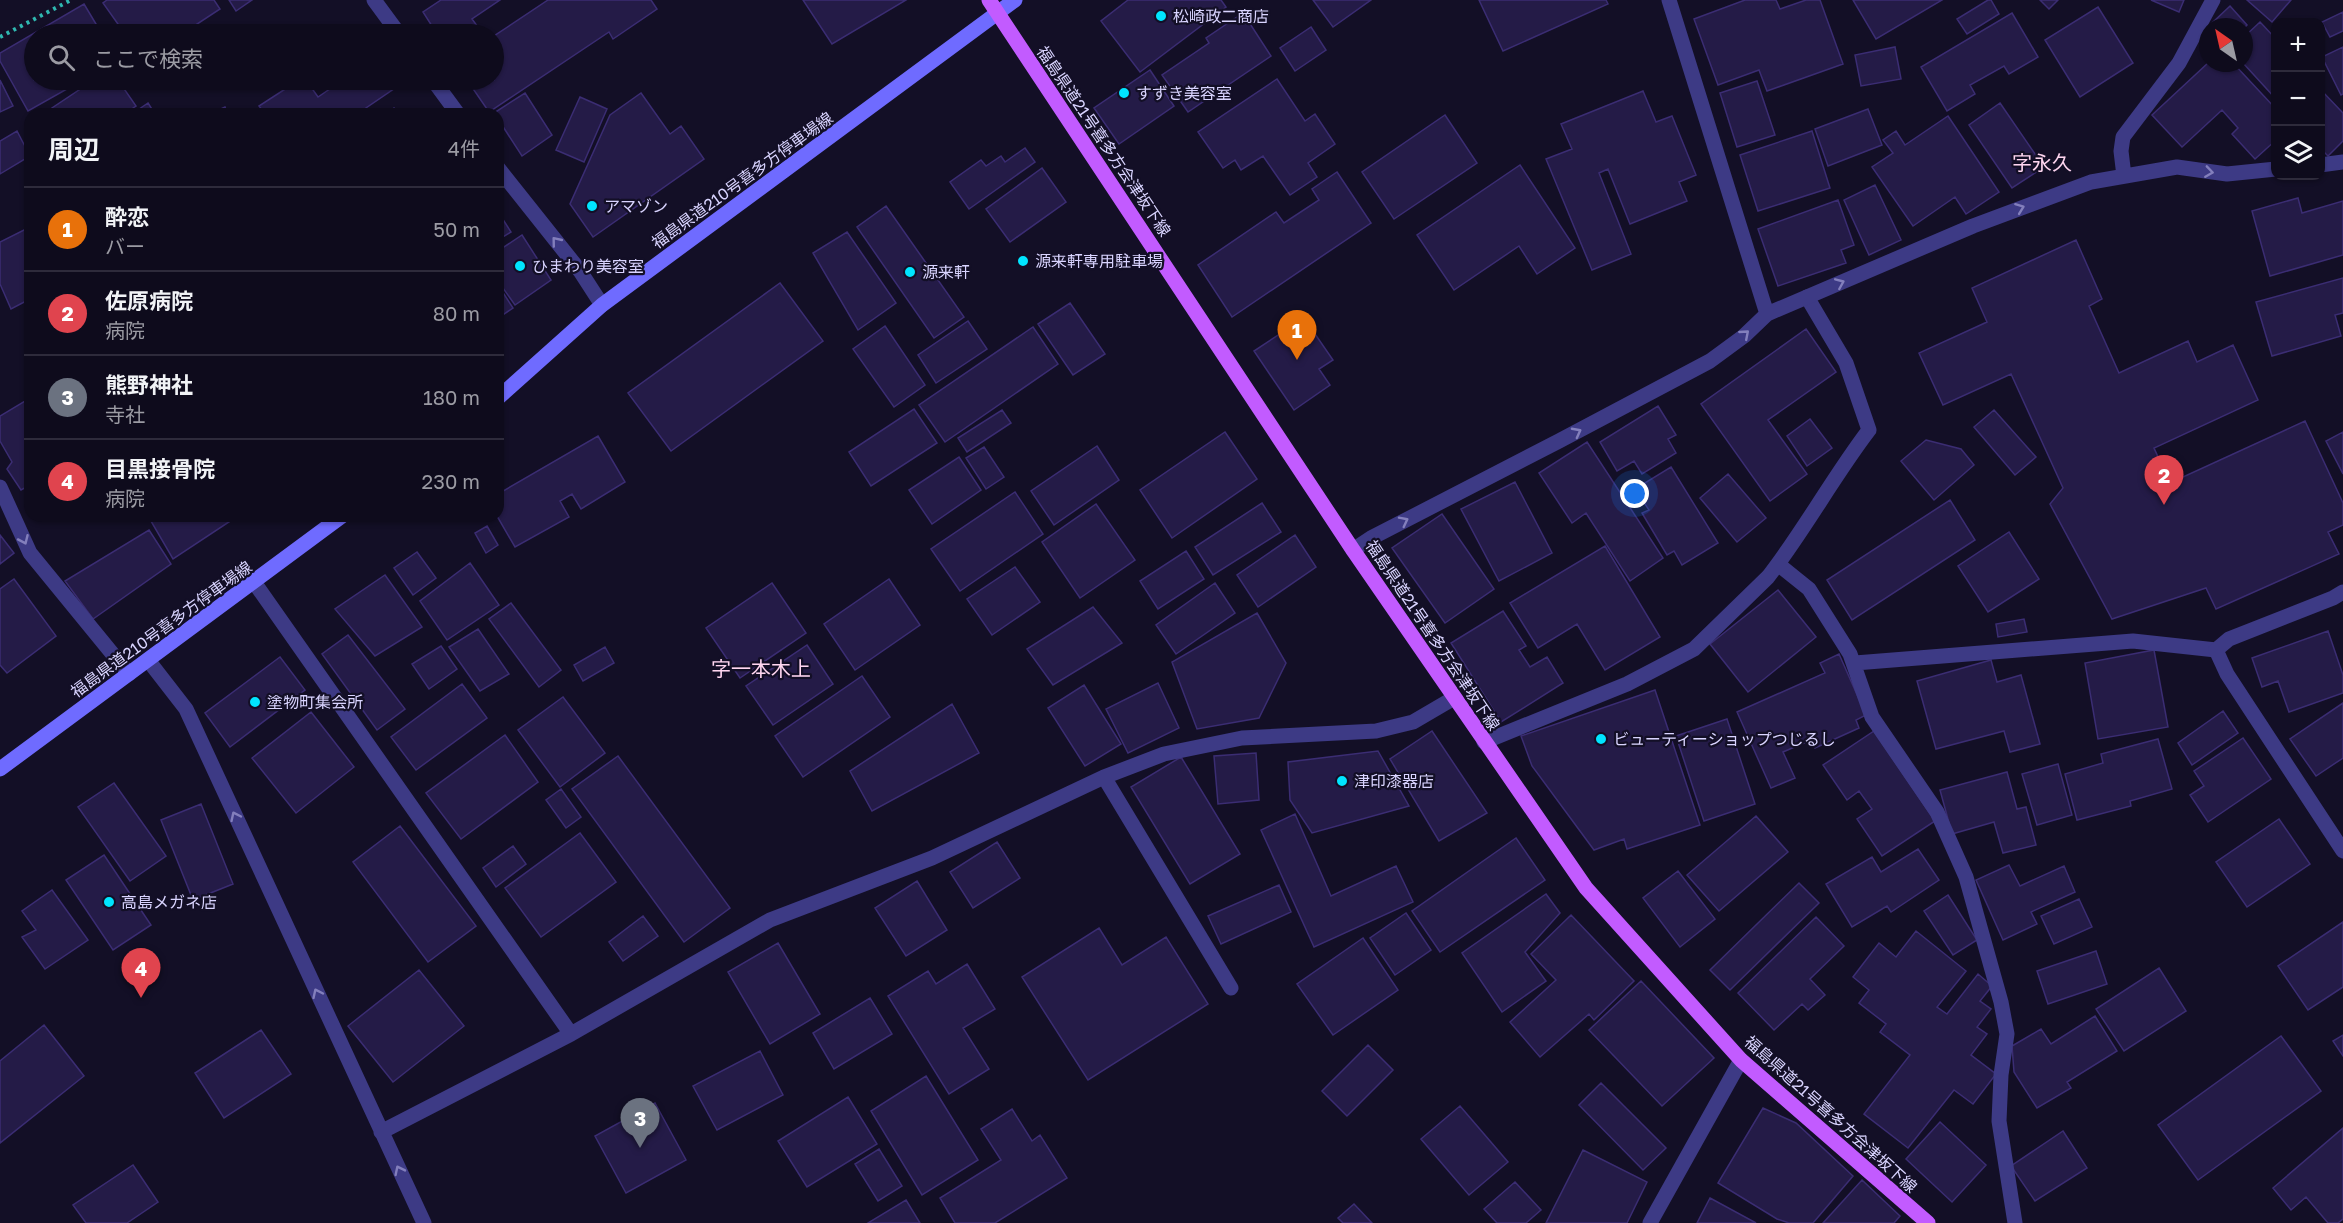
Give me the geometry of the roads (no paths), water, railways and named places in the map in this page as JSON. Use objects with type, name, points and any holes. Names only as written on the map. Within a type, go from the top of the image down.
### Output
[{"type":"main road","name":"福島県道21号喜多方会津坂下線","points":[[989,0],[1353,550],[1586,888],[1741,1060],[1928,1223]]},
{"type":"main road","name":"福島県道210号喜多方停車場線","points":[[504,393],[602,305],[1016,0]]},
{"type":"main road","name":"福島県道210号喜多方停車場線","points":[[0,769],[334,522]]},
{"type":"street","points":[[374,0],[392,24]]},
{"type":"street","points":[[1669,0],[1767,314]]},
{"type":"street","points":[[2124,176],[2121,151],[2123,137],[2179,63],[2213,0]]},
{"type":"street","points":[[440,90],[454,108]]},
{"type":"street","points":[[2325,164],[2343,162]]},
{"type":"street","points":[[1353,550],[1371,537],[1710,361],[1744,336],[1767,314],[1972,226],[2091,182],[2177,167],[2227,174],[2271,170]]},
{"type":"street","points":[[504,176],[580,271],[602,305]]},
{"type":"street","points":[[1484,742],[1627,684],[1694,649],[1768,578],[1869,429],[1846,363],[1808,297]]},
{"type":"street","points":[[0,487],[30,553],[129,674]]},
{"type":"street","points":[[1778,564],[1809,589],[1854,663],[1872,717],[1937,812],[1966,877],[2001,1002],[2007,1034],[2001,1075],[1999,1121],[2015,1223]]},
{"type":"street","points":[[254,582],[571,1034]]},
{"type":"street","points":[[1854,663],[2133,641],[2216,650],[2229,639],[2343,592]]},
{"type":"street","points":[[2216,650],[2227,674],[2343,851]]},
{"type":"street","points":[[148,660],[186,710],[424,1223]]},
{"type":"street","points":[[381,1132],[571,1034],[770,920],[932,858],[1104,777],[1164,754],[1242,738],[1376,731],[1413,722],[1454,698]]},
{"type":"street","points":[[1104,777],[1231,988]]},
{"type":"street","points":[[1650,1223],[1741,1060]]},
{"type":"place","name":"松崎政二商店","points":[[1161,16]]},
{"type":"place","name":"すずき美容室","points":[[1124,93]]},
{"type":"place","name":"アマゾン","points":[[592,206]]},
{"type":"place","name":"源来軒専用駐車場","points":[[1023,261]]},
{"type":"place","name":"ひまわり美容室","points":[[520,266]]},
{"type":"place","name":"源来軒","points":[[910,272]]},
{"type":"place","name":"酔恋","points":[[1297,360]]},
{"type":"place","name":"佐原病院","points":[[2164,505]]},
{"type":"place","name":"塗物町集会所","points":[[255,702]]},
{"type":"place","name":"ビューティーショップつじるし","points":[[1601,739]]},
{"type":"place","name":"津印漆器店","points":[[1342,781]]},
{"type":"place","name":"高島メガネ店","points":[[109,902]]},
{"type":"place","name":"目黒接骨院","points":[[141,998]]},
{"type":"place","name":"熊野神社","points":[[640,1148]]},
{"type":"district","name":"字永久","points":[[2042,163]]},
{"type":"district","name":"字一本木上","points":[[761,669]]}]
